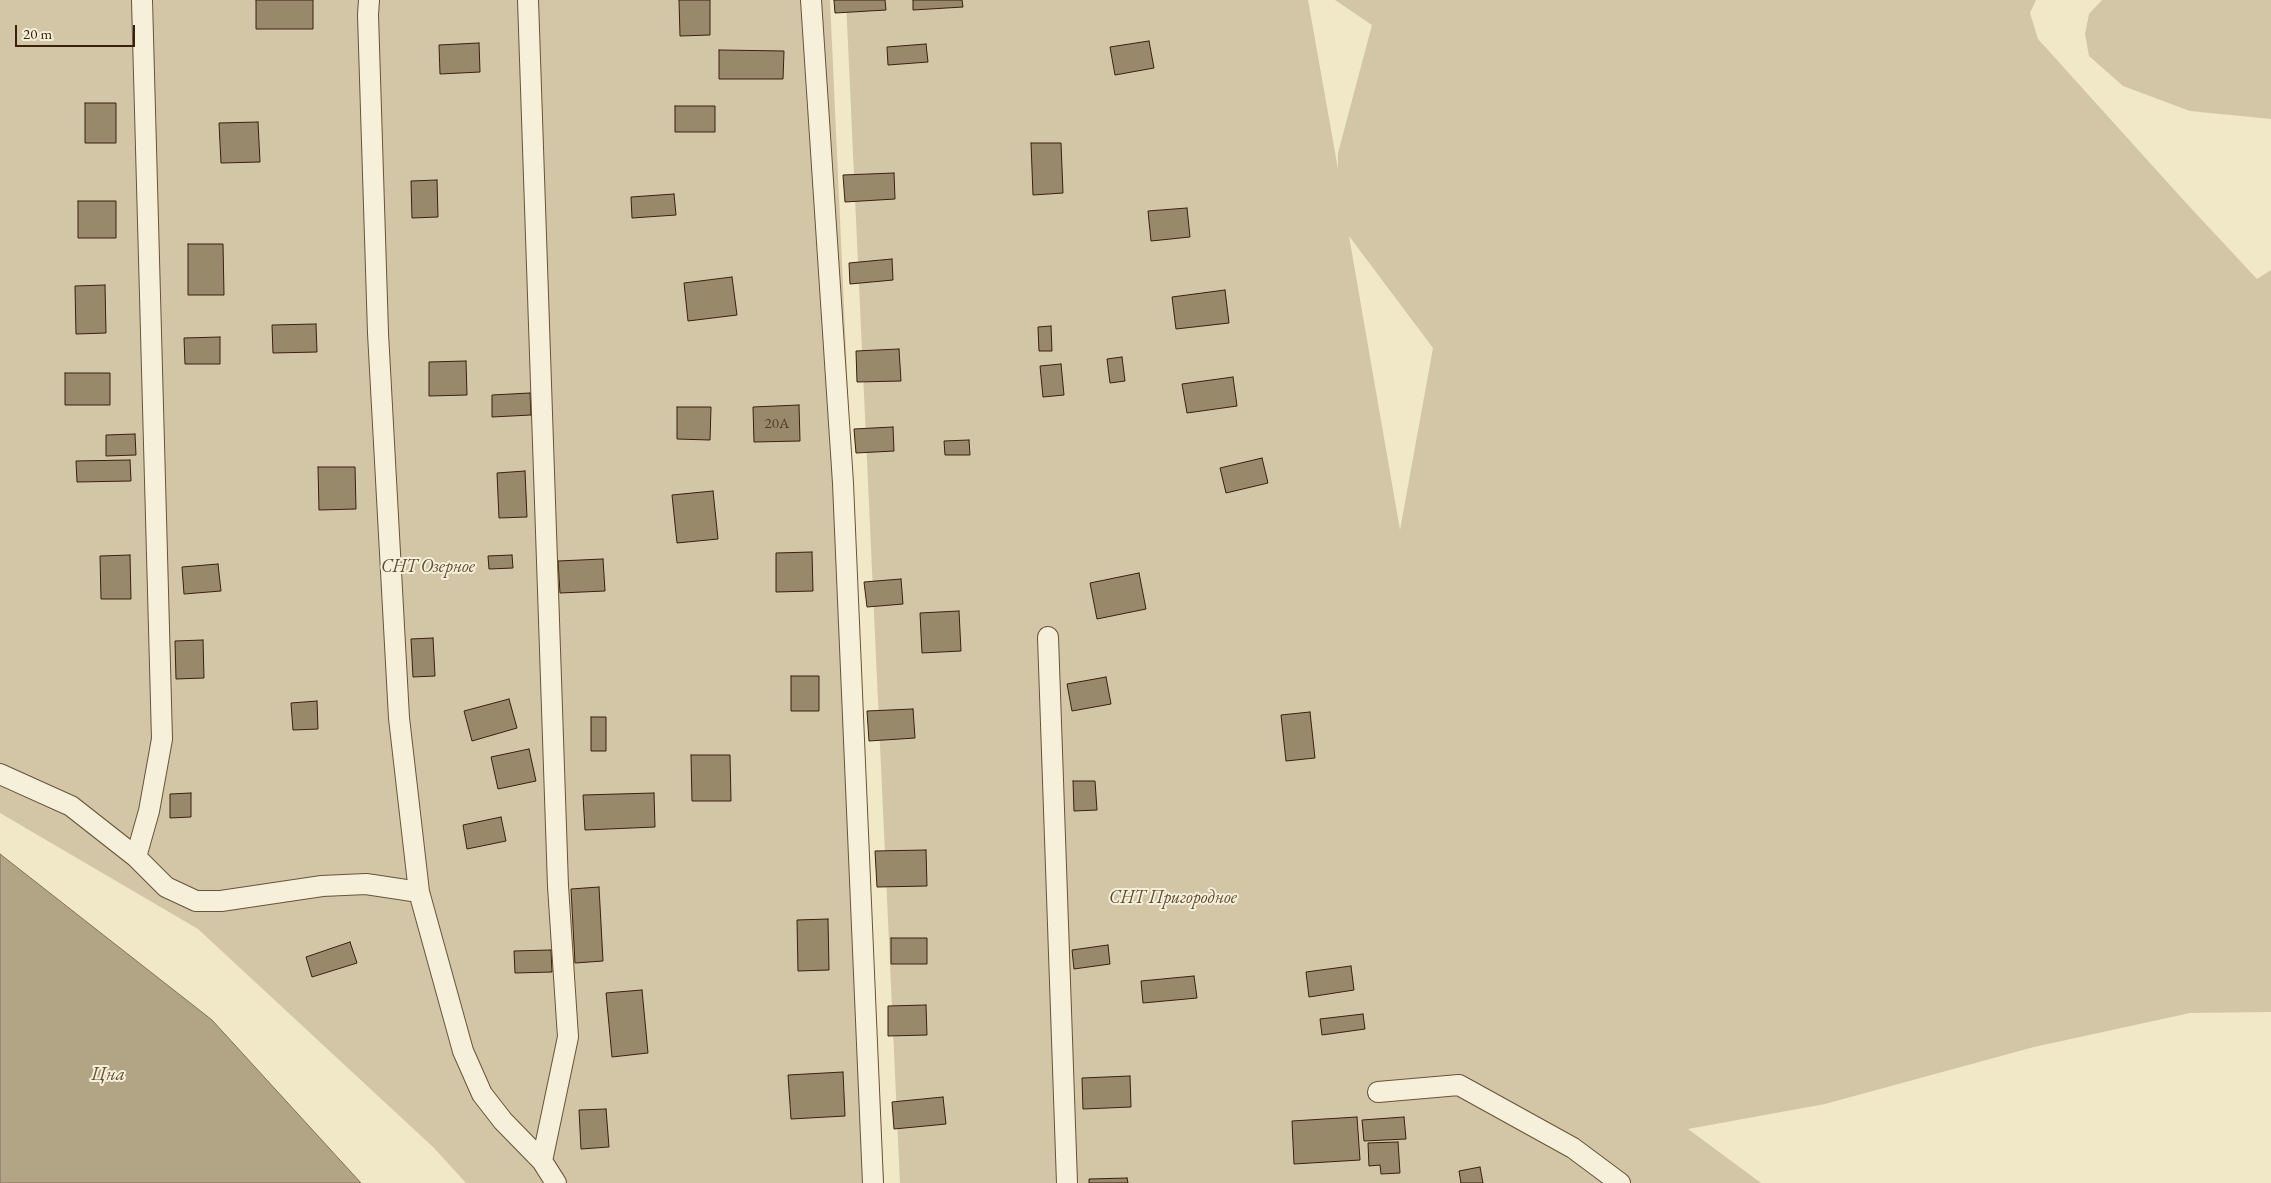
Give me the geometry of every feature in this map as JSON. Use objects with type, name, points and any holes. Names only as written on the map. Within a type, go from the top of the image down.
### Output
[{"type":"lane","points":[[136,856],[150,811],[162,739],[142,0]]},
{"type":"lane","points":[[369,0],[368,25],[378,342],[399,718],[419,892],[463,1051],[482,1094],[503,1121],[542,1161],[556,1183]]},
{"type":"lane","points":[[528,0],[558,886],[568,1036],[542,1161]]},
{"type":"lane","points":[[811,0],[844,483],[873,1183]]},
{"type":"lane","points":[[1048,637],[1067,1183]]},
{"type":"lane","points":[[0,774],[71,806],[136,856],[166,887],[196,900],[222,900],[322,886],[366,884],[419,892]]},
{"type":"lane","points":[[1378,1092],[1459,1085],[1573,1148],[1620,1183]]},
{"type":"green space","name":"СНТ Озерное","points":[[0,0],[830,0],[884,1183],[466,1183],[433,1147],[198,929],[0,813]]},
{"type":"green space","name":"СНТ Пригородное","points":[[846,0],[1308,0],[1338,169],[1338,153],[1372,25],[1335,0],[2036,0],[2030,13],[2038,39],[2257,279],[2271,270],[2271,1012],[2190,1013],[2034,1047],[1825,1104],[1688,1129],[1761,1183],[900,1183]],"holes":[[[1349,236],[1433,348],[1400,530]]]},
{"type":"green space","points":[[2102,0],[2271,0],[2271,119],[2190,111],[2123,86],[2089,56],[2085,34],[2089,14]]},
{"type":"water","name":"Цна","points":[[0,854],[212,1020],[361,1183],[0,1183]]},
{"type":"building","points":[[256,0],[313,0],[313,29],[256,29]]},
{"type":"building","points":[[679,0],[710,0],[710,35],[680,36]]},
{"type":"building","points":[[834,0],[885,0],[886,10],[835,13]]},
{"type":"building","points":[[913,0],[962,0],[963,7],[913,10]]},
{"type":"building","points":[[1149,41],[1154,68],[1115,75],[1110,47]]},
{"type":"building","points":[[479,43],[480,72],[440,74],[439,45]]},
{"type":"building","points":[[926,44],[928,62],[888,65],[887,47]]},
{"type":"building","points":[[719,50],[784,51],[783,79],[719,79]]},
{"type":"building","points":[[85,103],[116,103],[116,143],[85,143]]},
{"type":"building","points":[[675,106],[715,106],[715,132],[675,132]]},
{"type":"building","points":[[258,122],[260,162],[221,163],[219,123]]},
{"type":"building","points":[[1031,143],[1061,143],[1063,193],[1033,195]]},
{"type":"building","points":[[894,173],[895,199],[845,202],[843,175]]},
{"type":"building","points":[[437,180],[438,217],[412,218],[411,181]]},
{"type":"building","points":[[674,194],[676,215],[632,218],[631,197]]},
{"type":"building","points":[[78,201],[116,201],[116,238],[78,238]]},
{"type":"building","points":[[1187,208],[1190,237],[1151,241],[1148,211]]},
{"type":"building","points":[[188,244],[223,244],[224,295],[188,295]]},
{"type":"building","points":[[892,259],[893,280],[850,284],[849,263]]},
{"type":"building","points":[[732,277],[737,315],[688,321],[684,283]]},
{"type":"building","points":[[105,285],[106,333],[76,334],[75,286]]},
{"type":"building","points":[[1225,290],[1229,323],[1176,329],[1172,297]]},
{"type":"building","points":[[316,324],[317,352],[273,353],[272,325]]},
{"type":"building","points":[[1051,326],[1052,351],[1039,351],[1038,327]]},
{"type":"building","points":[[220,337],[220,364],[185,364],[184,338]]},
{"type":"building","points":[[899,349],[901,381],[857,382],[856,351]]},
{"type":"building","points":[[1122,357],[1125,381],[1110,383],[1107,359]]},
{"type":"building","points":[[466,361],[467,395],[429,396],[429,362]]},
{"type":"building","points":[[1061,364],[1064,395],[1043,397],[1040,366]]},
{"type":"building","points":[[65,373],[110,373],[110,405],[65,405]]},
{"type":"building","points":[[1233,377],[1237,406],[1187,413],[1182,384]]},
{"type":"building","points":[[530,393],[531,415],[492,417],[492,395]]},
{"type":"building","points":[[799,405],[800,441],[754,442],[753,407]]},
{"type":"building","points":[[677,407],[711,407],[710,440],[677,439]]},
{"type":"building","points":[[893,427],[894,451],[856,453],[854,429]]},
{"type":"building","points":[[135,434],[136,455],[106,456],[106,435]]},
{"type":"building","points":[[969,440],[970,455],[945,455],[944,441]]},
{"type":"building","points":[[1262,458],[1268,483],[1226,493],[1220,468]]},
{"type":"building","points":[[130,460],[131,481],[77,482],[76,461]]},
{"type":"building","points":[[318,467],[355,467],[356,509],[319,510]]},
{"type":"building","points":[[525,471],[527,517],[499,518],[497,473]]},
{"type":"building","points":[[713,491],[718,539],[677,543],[672,495]]},
{"type":"building","points":[[812,552],[813,591],[776,592],[776,553]]},
{"type":"building","points":[[130,555],[131,599],[101,599],[100,556]]},
{"type":"building","points":[[512,555],[513,568],[489,569],[488,556]]},
{"type":"building","points":[[603,559],[605,591],[560,593],[558,561]]},
{"type":"building","points":[[218,564],[221,591],[184,594],[182,567]]},
{"type":"building","points":[[1139,573],[1146,609],[1097,619],[1090,583]]},
{"type":"building","points":[[901,579],[903,604],[867,607],[864,582]]},
{"type":"building","points":[[959,611],[961,651],[922,653],[920,613]]},
{"type":"building","points":[[433,638],[435,676],[413,677],[411,639]]},
{"type":"building","points":[[203,640],[204,678],[176,679],[175,641]]},
{"type":"building","points":[[791,676],[819,676],[819,711],[791,711]]},
{"type":"building","points":[[1106,677],[1111,704],[1072,711],[1067,684]]},
{"type":"building","points":[[509,699],[517,728],[472,741],[464,711]]},
{"type":"building","points":[[317,701],[318,729],[293,730],[291,703]]},
{"type":"building","points":[[913,709],[915,738],[869,741],[867,711]]},
{"type":"building","points":[[1310,712],[1315,758],[1286,761],[1281,715]]},
{"type":"building","points":[[591,717],[606,717],[606,751],[591,751]]},
{"type":"building","points":[[529,749],[536,781],[498,789],[491,757]]},
{"type":"building","points":[[691,755],[730,755],[731,801],[692,801]]},
{"type":"building","points":[[1073,781],[1095,781],[1097,810],[1074,811]]},
{"type":"building","points":[[191,793],[191,817],[170,818],[170,794]]},
{"type":"building","points":[[654,793],[655,827],[585,830],[583,795]]},
{"type":"building","points":[[501,817],[506,841],[467,849],[463,825]]},
{"type":"building","points":[[926,850],[927,886],[877,887],[875,851]]},
{"type":"building","points":[[599,887],[603,961],[575,963],[571,889]]},
{"type":"building","points":[[828,919],[829,970],[798,971],[797,920]]},
{"type":"building","points":[[891,938],[927,938],[927,964],[891,964]]},
{"type":"building","points":[[350,942],[357,963],[312,977],[306,957]]},
{"type":"building","points":[[1108,945],[1110,964],[1074,969],[1072,950]]},
{"type":"building","points":[[551,950],[552,972],[515,973],[514,951]]},
{"type":"building","points":[[1351,966],[1354,990],[1309,997],[1306,972]]},
{"type":"building","points":[[1194,976],[1197,998],[1143,1003],[1141,981]]},
{"type":"building","points":[[642,990],[648,1053],[612,1057],[606,993]]},
{"type":"building","points":[[926,1005],[927,1035],[888,1036],[888,1006]]},
{"type":"building","points":[[1363,1014],[1365,1029],[1322,1035],[1320,1019]]},
{"type":"building","points":[[843,1072],[845,1116],[791,1119],[788,1075]]},
{"type":"building","points":[[1130,1076],[1131,1107],[1083,1109],[1082,1078]]},
{"type":"building","points":[[943,1097],[946,1124],[894,1129],[892,1102]]},
{"type":"building","points":[[606,1109],[609,1147],[581,1149],[579,1110]]},
{"type":"building","points":[[1357,1117],[1360,1160],[1294,1164],[1292,1121]]},
{"type":"building","points":[[1404,1117],[1406,1139],[1364,1141],[1362,1120]]},
{"type":"building","points":[[1398,1142],[1400,1173],[1381,1174],[1380,1165],[1369,1166],[1368,1143]]},
{"type":"building","points":[[1480,1167],[1483,1183],[1461,1183],[1459,1171]]},
{"type":"building","points":[[1127,1178],[1128,1183],[1089,1183],[1089,1179]]}]
